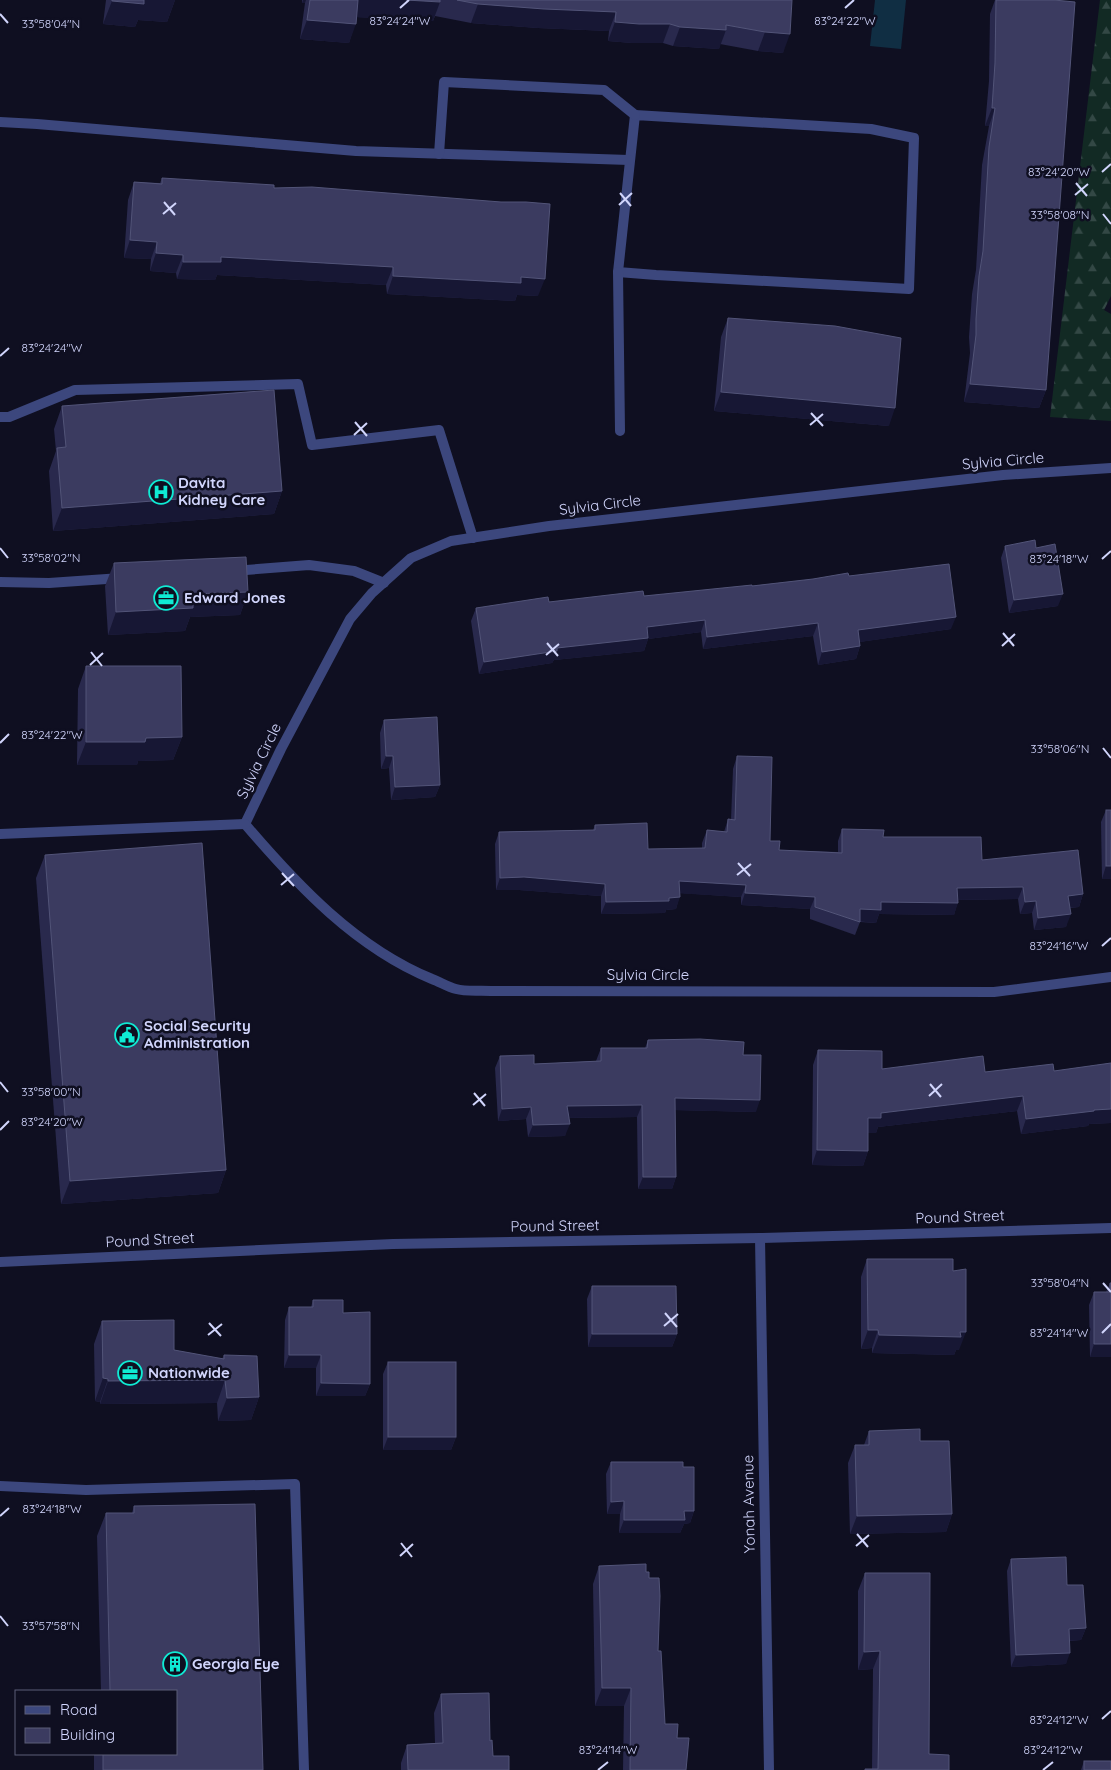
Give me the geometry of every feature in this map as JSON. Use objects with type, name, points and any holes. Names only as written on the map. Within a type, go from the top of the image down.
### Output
[{"type":"street","points":[[439,154],[444,82],[604,90],[635,115],[871,129],[914,138],[909,289],[618,272]]},
{"type":"street","points":[[620,431],[618,272],[635,115]]},
{"type":"street","points":[[0,122],[47,124],[356,151],[629,160]]},
{"type":"street","points":[[0,417],[9,417],[75,390],[298,384],[312,445],[439,430],[473,538]]},
{"type":"street","name":"Sylvia Circle","points":[[245,824],[280,749],[350,620],[372,593],[411,558],[451,541],[549,526],[1003,475],[1111,468]]},
{"type":"street","points":[[222,571],[309,565],[354,571],[384,583]]},
{"type":"street","points":[[0,582],[49,583],[136,577]]},
{"type":"street","name":"Sylvia Circle","points":[[0,834],[245,824]]},
{"type":"street","name":"Sylvia Circle","points":[[245,824],[289,875],[350,930],[389,957],[420,974],[457,989],[491,991],[994,992],[1111,978]]},
{"type":"street","name":"Pound Street","points":[[0,1262],[393,1244],[760,1238],[1111,1228]]},
{"type":"street","name":"Yonah Avenue","points":[[760,1238],[769,1770]]},
{"type":"street","points":[[0,1486],[86,1490],[295,1484],[304,1770]]},
{"type":"green space","points":[[1100,0],[1111,0],[1111,296],[1104,310],[1111,314],[1111,421],[1050,417]]},
{"type":"water","points":[[875,0],[906,0],[901,49],[870,46]]},
{"type":"building","points":[[144,0],[144,4],[112,1]]},
{"type":"building","points":[[310,0],[358,0],[356,24],[307,20]]},
{"type":"building","points":[[406,0],[440,0],[440,2]]},
{"type":"building","points":[[457,0],[792,0],[790,34],[765,32],[726,25],[726,30],[680,27],[670,24],[615,22],[616,12],[544,9],[478,4]]},
{"type":"building","points":[[996,0],[1075,2],[1046,390],[970,384],[976,335],[979,276],[983,251],[989,147],[995,108],[992,108]]},
{"type":"building","points":[[162,178],[274,185],[274,188],[312,187],[550,204],[545,279],[521,277],[521,283],[393,276],[393,267],[221,257],[221,262],[183,262],[183,255],[156,253],[157,242],[130,240],[134,182],[162,184]]},
{"type":"building","points":[[728,318],[835,326],[901,338],[895,408],[721,392]]},
{"type":"building","name":"Davita Kidney Care","points":[[274,390],[282,491],[62,508],[57,448],[66,447],[62,406]]},
{"type":"building","points":[[1035,540],[1036,548],[1055,544],[1063,594],[1014,600],[1005,546]]},
{"type":"building","points":[[246,557],[248,592],[193,594],[193,608],[116,612],[114,563]]},
{"type":"building","points":[[949,564],[956,617],[858,630],[860,646],[822,652],[818,623],[707,637],[705,620],[647,627],[648,638],[557,648],[557,651],[484,662],[476,608],[548,597],[549,602],[643,591],[644,596],[752,586],[848,573],[849,576]]},
{"type":"building","points":[[86,666],[181,666],[182,737],[146,738],[145,742],[86,742]]},
{"type":"building","points":[[437,717],[440,785],[395,787],[393,756],[386,756],[384,720]]},
{"type":"building","points":[[737,756],[772,757],[770,841],[780,841],[779,850],[842,853],[842,829],[884,830],[883,837],[981,837],[982,860],[1078,850],[1083,894],[1068,896],[1071,914],[1038,918],[1036,901],[1025,902],[1023,887],[957,888],[958,903],[881,902],[881,910],[860,909],[860,922],[815,907],[815,897],[745,893],[746,885],[679,881],[680,897],[669,898],[669,901],[606,902],[605,884],[524,877],[500,878],[499,832],[595,830],[595,825],[647,823],[648,849],[705,848],[707,830],[727,832],[728,819],[735,820]]},
{"type":"building","points":[[1106,810],[1111,810],[1111,866],[1106,866]]},
{"type":"building","name":"Social Security Administration","points":[[202,843],[226,1170],[70,1181],[45,855]]},
{"type":"building","points":[[700,1039],[744,1042],[743,1055],[761,1055],[760,1100],[675,1098],[676,1177],[643,1177],[642,1105],[567,1106],[570,1124],[533,1125],[531,1107],[502,1109],[500,1056],[534,1055],[534,1064],[601,1061],[601,1048],[647,1048],[648,1040]]},
{"type":"building","points":[[818,1050],[882,1051],[882,1069],[983,1056],[985,1072],[1053,1064],[1054,1071],[1111,1063],[1111,1109],[1026,1119],[1023,1096],[881,1113],[881,1118],[868,1118],[868,1151],[817,1150]]},
{"type":"building","points":[[867,1259],[953,1259],[953,1271],[966,1269],[966,1332],[960,1332],[961,1337],[879,1335],[878,1330],[868,1330]]},
{"type":"building","points":[[1110,1283],[1111,1344],[1094,1344],[1094,1292],[1110,1292]]},
{"type":"building","points":[[592,1286],[676,1286],[677,1334],[592,1334]]},
{"type":"building","points":[[313,1300],[343,1300],[343,1313],[370,1312],[370,1384],[321,1383],[321,1355],[289,1355],[289,1307],[313,1307]]},
{"type":"building","points":[[174,1320],[174,1350],[224,1359],[224,1355],[257,1356],[259,1397],[227,1398],[225,1380],[108,1381],[108,1379],[103,1378],[102,1321]]},
{"type":"building","points":[[388,1362],[456,1362],[456,1437],[388,1437]]},
{"type":"building","points":[[920,1429],[920,1441],[949,1441],[952,1514],[857,1516],[855,1445],[869,1445],[869,1431]]},
{"type":"building","points":[[611,1462],[683,1462],[683,1467],[694,1467],[694,1511],[684,1511],[685,1520],[624,1520],[624,1501],[611,1502]]},
{"type":"building","name":"Georgia Eye","points":[[255,1504],[263,1770],[103,1770],[103,1755],[178,1755],[178,1690],[110,1690],[106,1513],[134,1513],[134,1506]]},
{"type":"building","points":[[1066,1557],[1067,1585],[1083,1585],[1086,1628],[1069,1629],[1070,1653],[1016,1655],[1011,1559]]},
{"type":"building","points":[[646,1564],[646,1572],[649,1572],[649,1578],[659,1578],[658,1651],[661,1651],[665,1724],[678,1724],[677,1738],[689,1738],[686,1770],[630,1770],[631,1688],[602,1688],[599,1566]]},
{"type":"building","points":[[865,1573],[930,1573],[929,1754],[949,1755],[949,1770],[865,1770],[878,1769],[880,1651],[864,1652]]},
{"type":"building","points":[[489,1693],[490,1741],[492,1740],[493,1756],[509,1756],[509,1770],[408,1770],[407,1745],[443,1743],[441,1694]]},
{"type":"building","points":[[1084,1761],[1111,1761],[1111,1770],[1084,1770]]},
{"type":"place","name":"Davita Kidney Care","points":[[161,492]]},
{"type":"place","name":"Edward Jones","points":[[166,598]]},
{"type":"place","name":"Social Security Administration","points":[[127,1035]]},
{"type":"place","name":"Nationwide","points":[[130,1373]]},
{"type":"place","name":"Georgia Eye","points":[[175,1664]]}]
